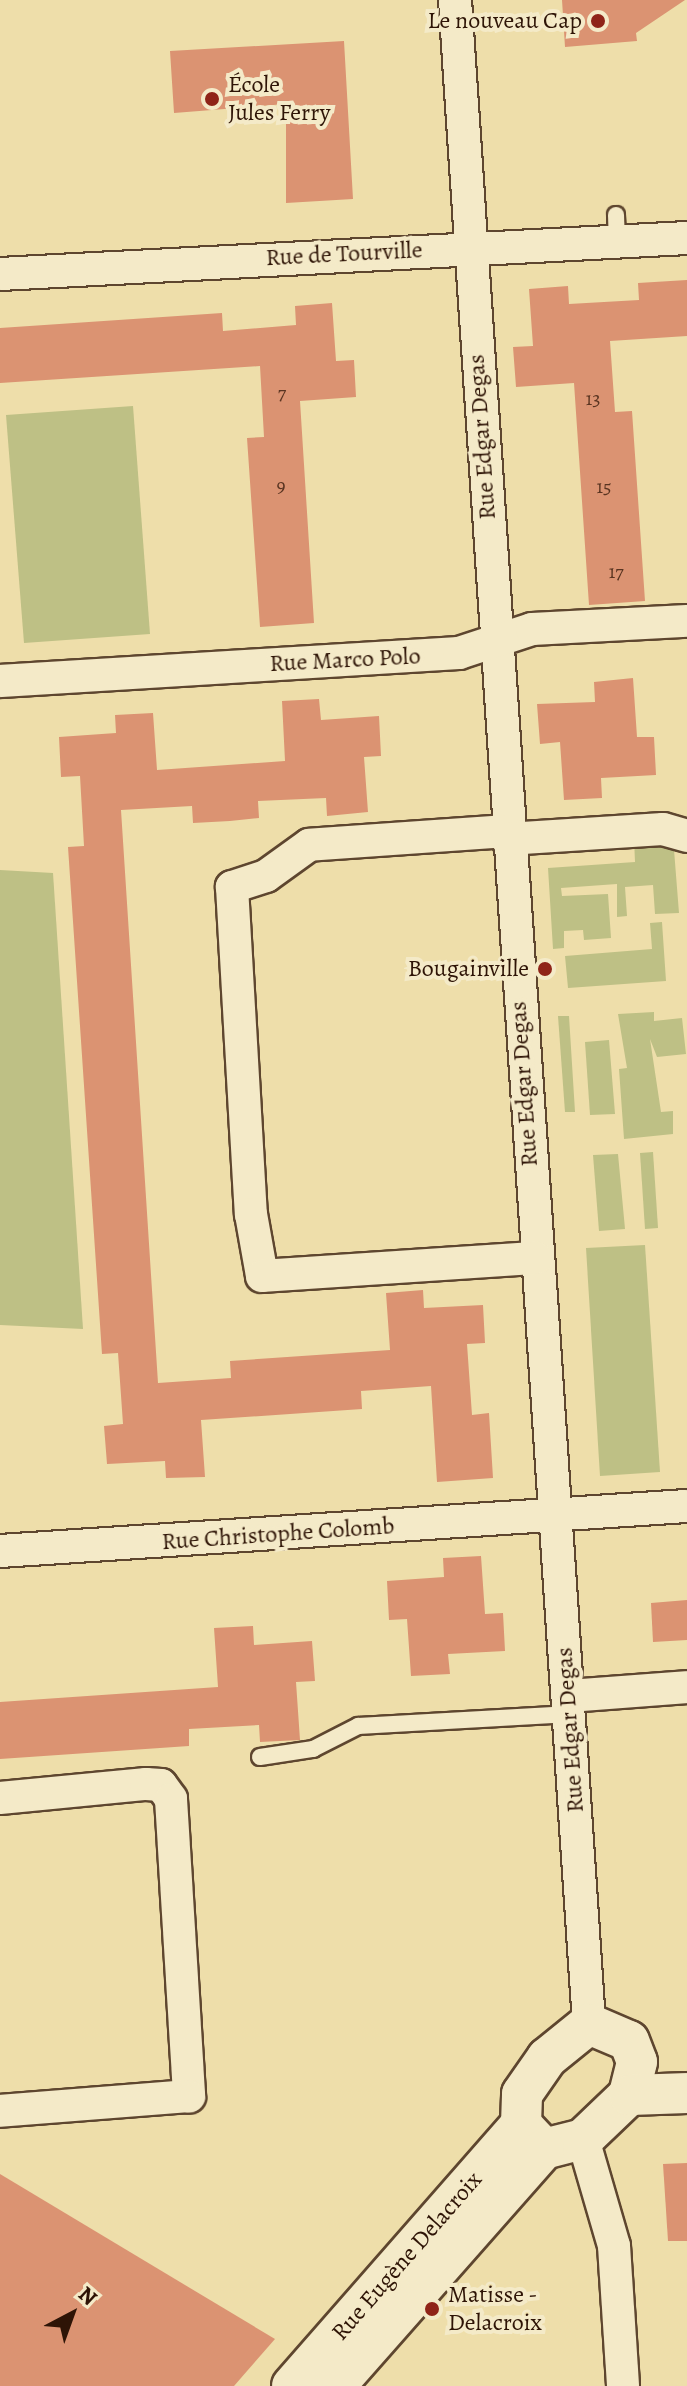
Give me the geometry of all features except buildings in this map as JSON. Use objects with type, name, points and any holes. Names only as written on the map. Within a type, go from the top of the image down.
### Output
[{"type":"street","name":"Rue Edgar Degas","points":[[455,0],[467,248],[570,1705],[589,2024]]},
{"type":"street","name":"Rue de Tourville","points":[[0,274],[467,248],[617,228],[687,238]]},
{"type":"street","name":"Rue Marco Polo","points":[[0,681],[459,653],[532,629],[687,621]]},
{"type":"street","points":[[536,1258],[262,1276],[250,1197],[232,887],[266,876],[309,845],[663,829],[687,836]]},
{"type":"street","name":"Rue Christophe Colomb","points":[[0,1551],[687,1506]]},
{"type":"street","points":[[570,1705],[687,1687]]},
{"type":"street","points":[[0,1798],[146,1784],[161,1785],[171,1799],[189,2096],[0,2111]]},
{"type":"street","points":[[589,2024],[629,2041],[637,2062],[629,2095],[583,2139],[533,2137],[522,2094],[547,2058],[589,2024]]},
{"type":"street","points":[[629,2095],[687,2093]]},
{"type":"street","name":"Rue Eugène Delacroix","points":[[292,2386],[533,2137]]},
{"type":"street","name":"Rue Eugène Delacroix","points":[[335,2386],[533,2137]]},
{"type":"street","points":[[583,2139],[614,2246],[623,2386]]},
{"type":"lane","points":[[260,1757],[313,1749],[358,1726],[570,1705]]},
{"type":"green space","points":[[133,406],[150,634],[24,643],[6,415]]},
{"type":"green space","points":[[673,837],[679,913],[655,914],[653,885],[625,887],[627,916],[617,917],[617,884],[561,888],[562,896],[608,894],[611,938],[584,940],[583,930],[564,931],[564,948],[553,949],[548,868],[635,862],[634,839]]},
{"type":"green space","points":[[0,870],[53,873],[83,1329],[0,1325]]},
{"type":"green space","points":[[662,922],[666,981],[568,988],[565,956],[652,949],[650,923]]},
{"type":"green space","points":[[654,1012],[654,1021],[682,1018],[686,1054],[657,1057],[650,1039],[661,1112],[673,1111],[673,1134],[624,1139],[619,1069],[627,1068],[618,1014]]},
{"type":"green space","points":[[558,1016],[569,1016],[575,1112],[565,1112]]},
{"type":"green space","points":[[609,1040],[615,1114],[590,1115],[585,1042]]},
{"type":"green space","points":[[653,1152],[658,1228],[645,1229],[640,1153]]},
{"type":"green space","points":[[618,1154],[625,1229],[599,1231],[593,1155]]},
{"type":"green space","points":[[645,1245],[660,1472],[600,1476],[586,1248]]},
{"type":"place","name":"Le nouveau Cap","points":[[598,21]]},
{"type":"place","name":"École Jules Ferry","points":[[212,99]]},
{"type":"place","name":"Bougainville","points":[[545,969]]},
{"type":"place","name":"Matisse - Delacroix","points":[[432,2309]]}]
